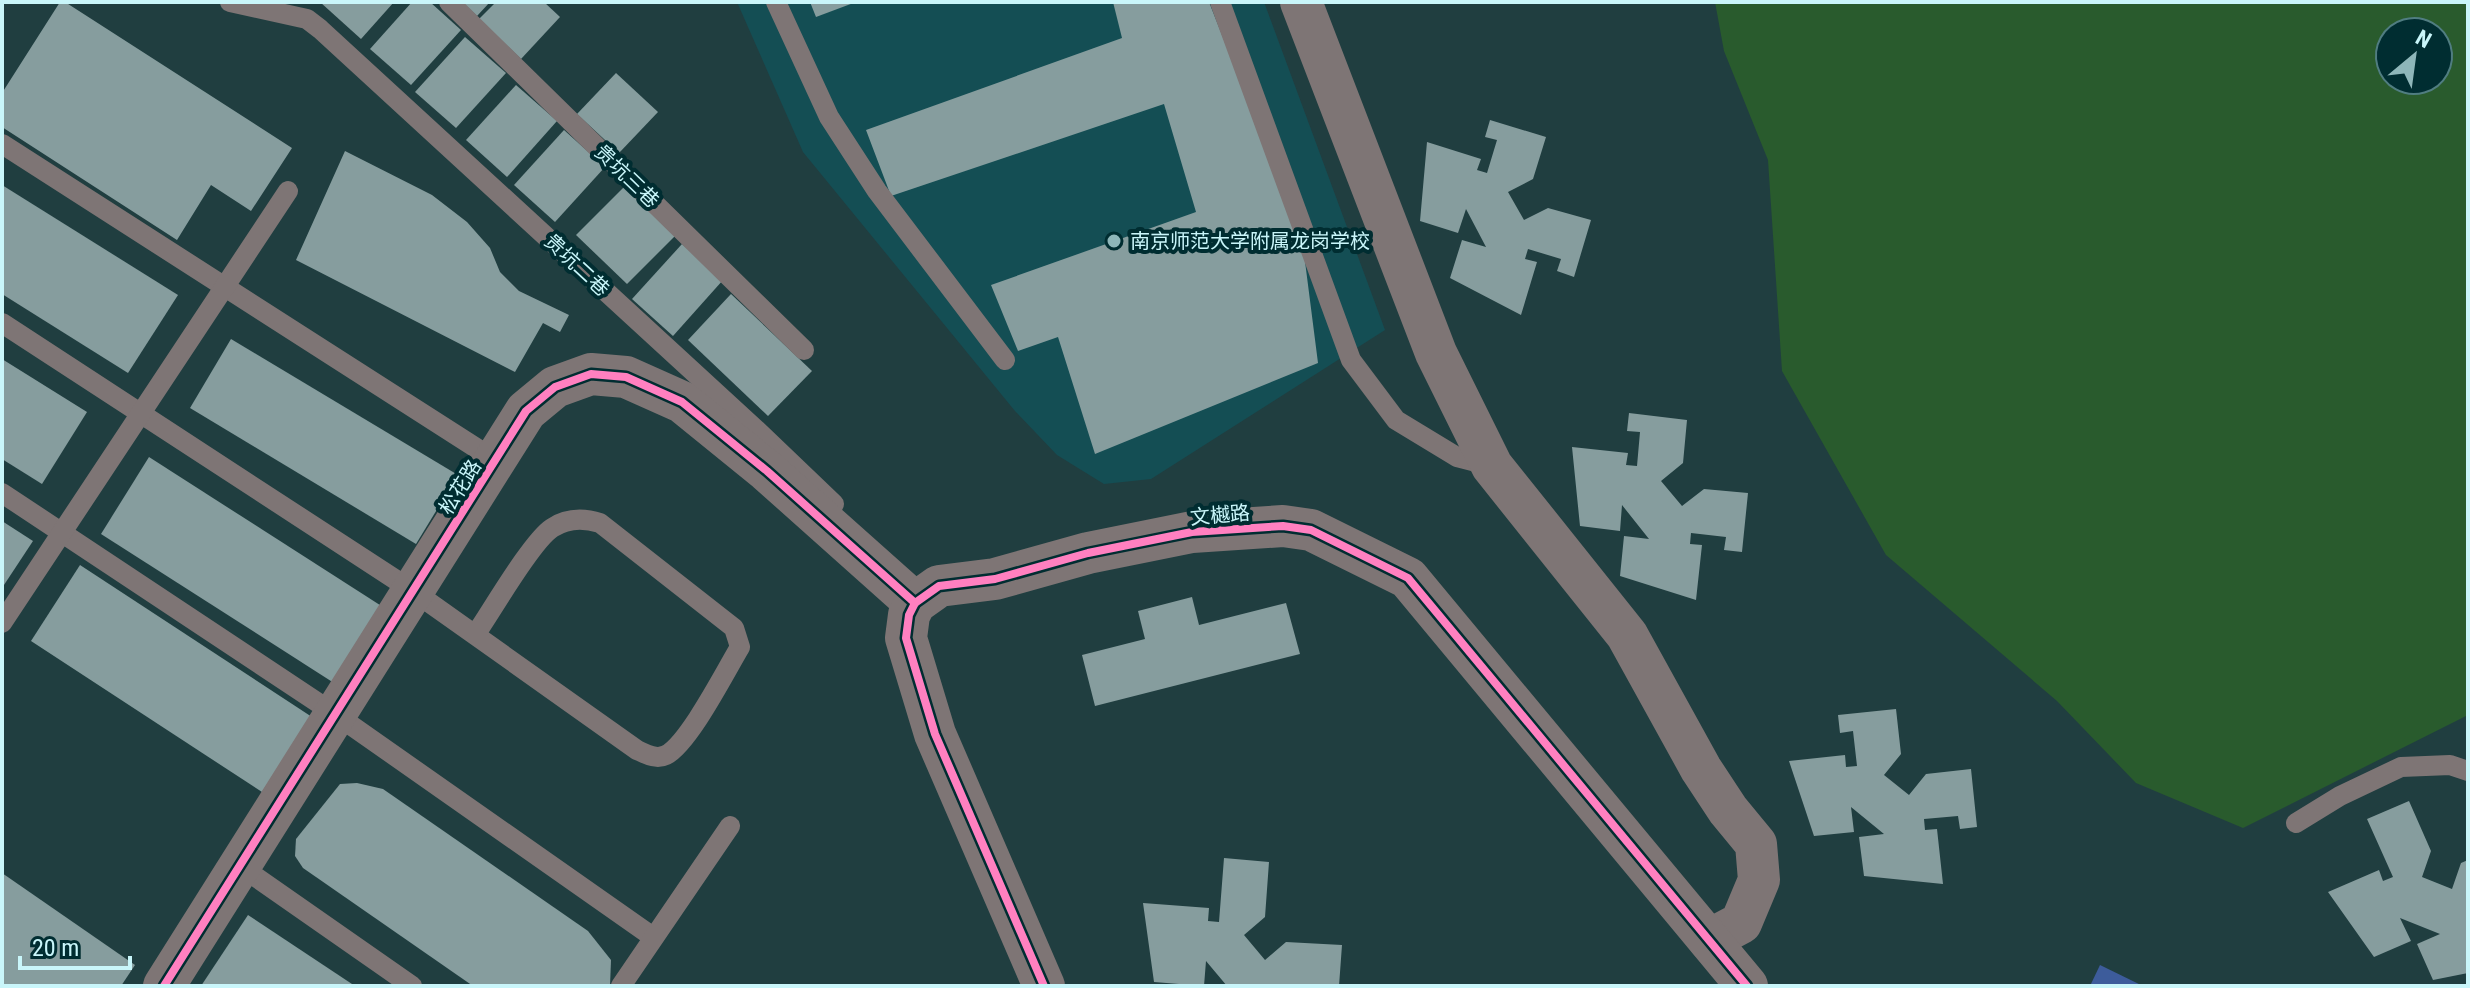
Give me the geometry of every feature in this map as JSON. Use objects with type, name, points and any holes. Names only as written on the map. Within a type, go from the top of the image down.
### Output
[{"type":"street","points":[[1301,2],[1436,353],[1492,466],[1627,635],[1701,769],[1728,810],[1756,844],[1759,880],[1741,923],[1709,940]]},
{"type":"street","name":"松花路","points":[[164,986],[526,411],[555,387],[591,374],[626,377],[682,402],[767,471],[902,591]]},
{"type":"street","name":"文樾路","points":[[902,591],[995,579],[1088,553],[1192,532],[1283,526],[1311,530],[1408,578],[1747,986]]},
{"type":"street","points":[[902,591],[909,615],[906,638],[935,734],[1044,986]]},
{"type":"lane","name":"贵坑二巷","points":[[230,2],[307,19],[320,29],[853,522],[902,591]]},
{"type":"lane","name":"贵坑三巷","points":[[449,2],[804,350]]},
{"type":"lane","points":[[776,2],[837,129],[877,191],[1005,360]]},
{"type":"lane","points":[[1220,2],[1351,360],[1396,420],[1457,457],[1492,466]]},
{"type":"lane","points":[[2,144],[495,460]]},
{"type":"lane","points":[[2,623],[288,191]]},
{"type":"lane","points":[[2,323],[413,591],[637,750],[652,757],[665,755],[683,740],[740,647],[734,628],[625,541],[600,523],[585,518],[551,528],[475,635]]},
{"type":"lane","points":[[2,493],[335,714],[653,937]]},
{"type":"lane","points":[[2296,823],[2340,796],[2401,767],[2450,765],[2468,771]]},
{"type":"lane","points":[[621,986],[730,826]]},
{"type":"lane","points":[[240,866],[412,986]]},
{"type":"shaded area","name":"南京师范大学附属龙岗学校","points":[[737,2],[1264,2],[1385,330],[1151,479],[1104,484],[1057,455],[1015,411],[803,152]]},
{"type":"green space","points":[[1715,2],[2468,2],[2468,715],[2243,828],[2136,783],[2057,701],[1886,555],[1782,371],[1768,160],[1724,51]]},
{"type":"water","points":[[2100,965],[2143,986],[2090,986]]},
{"type":"building","points":[[60,2],[65,2],[292,148],[251,211],[211,185],[177,240],[2,127],[2,93]]},
{"type":"building","points":[[320,2],[394,2],[361,39]]},
{"type":"building","points":[[412,2],[430,2],[461,30],[411,85],[370,49]]},
{"type":"building","points":[[462,2],[490,2],[477,16]]},
{"type":"building","points":[[496,2],[544,2],[560,17],[521,59],[479,19]]},
{"type":"building","points":[[810,2],[856,2],[816,17]]},
{"type":"building","points":[[1113,2],[1209,2],[1302,238],[1318,363],[1095,454],[1058,337],[1018,351],[991,285],[1196,212],[1164,104],[891,196],[866,130],[1122,38]]},
{"type":"building","points":[[465,37],[506,73],[456,128],[415,92]]},
{"type":"building","points":[[616,73],[658,112],[619,153],[577,114]]},
{"type":"building","points":[[516,85],[557,121],[507,177],[466,140]]},
{"type":"building","points":[[1490,120],[1546,137],[1533,179],[1508,192],[1524,220],[1548,208],[1591,220],[1574,277],[1557,271],[1561,259],[1528,249],[1525,259],[1537,262],[1521,315],[1450,278],[1462,240],[1486,247],[1466,209],[1458,233],[1420,221],[1427,142],[1481,159],[1477,170],[1487,173],[1497,140],[1485,137]]},
{"type":"building","points":[[564,130],[605,167],[555,222],[514,185]]},
{"type":"building","points":[[345,151],[432,195],[467,222],[490,248],[500,272],[519,291],[569,315],[560,332],[543,323],[515,372],[296,260]]},
{"type":"building","points":[[2,185],[178,295],[128,373],[2,294]]},
{"type":"building","points":[[624,187],[675,236],[627,284],[576,235]]},
{"type":"building","points":[[682,244],[723,280],[673,336],[632,299]]},
{"type":"building","points":[[731,294],[812,371],[768,416],[688,340]]},
{"type":"building","points":[[231,339],[458,475],[416,544],[190,408]]},
{"type":"building","points":[[2,359],[87,412],[42,484],[2,459]]},
{"type":"building","points":[[1629,413],[1687,420],[1683,463],[1661,481],[1682,506],[1704,489],[1748,493],[1742,552],[1724,550],[1726,537],[1691,533],[1690,544],[1702,545],[1696,600],[1620,576],[1624,536],[1649,539],[1622,505],[1620,531],[1580,526],[1572,447],[1628,453],[1626,465],[1637,466],[1640,432],[1627,431]]},
{"type":"building","points":[[149,457],[383,607],[334,683],[101,534]]},
{"type":"building","points":[[2,521],[33,541],[2,588]]},
{"type":"building","points":[[80,565],[312,717],[262,792],[31,641]]},
{"type":"building","points":[[1192,597],[1199,625],[1286,603],[1300,654],[1095,706],[1082,655],[1145,639],[1138,611]]},
{"type":"building","points":[[1896,709],[1901,754],[1884,775],[1909,795],[1926,774],[1971,769],[1977,827],[1960,829],[1958,816],[1924,819],[1925,830],[1937,829],[1943,884],[1864,876],[1859,837],[1884,834],[1851,807],[1854,832],[1814,836],[1789,761],[1845,755],[1846,767],[1857,766],[1853,731],[1840,733],[1838,715]]},
{"type":"building","points":[[357,783],[383,789],[588,931],[611,960],[610,986],[473,986],[303,868],[295,856],[296,839],[340,784]]},
{"type":"building","points":[[2409,801],[2431,851],[2422,877],[2452,889],[2461,863],[2468,860],[2468,973],[2433,980],[2417,944],[2440,934],[2400,918],[2411,941],[2374,957],[2328,892],[2379,870],[2383,881],[2393,877],[2367,819]]},
{"type":"building","points":[[1224,858],[1269,862],[1265,917],[1244,935],[1265,960],[1286,942],[1342,945],[1339,986],[1227,986],[1206,961],[1204,986],[1154,982],[1143,903],[1209,908],[1208,921],[1219,922]]},
{"type":"building","points":[[2,873],[135,965],[121,986],[2,986]]},
{"type":"building","points":[[248,915],[355,986],[201,986]]},
{"type":"cycle path","points":[[164,986],[526,411],[555,387],[591,374],[626,377],[682,402],[767,471],[915,603]]},
{"type":"cycle path","points":[[1044,986],[935,734],[906,638],[909,615],[915,603],[939,586],[995,579],[1088,553],[1192,532],[1283,526],[1311,530],[1408,578],[1747,986]]},
{"type":"place","name":"南京师范大学附属龙岗学校","points":[[1114,241]]}]
